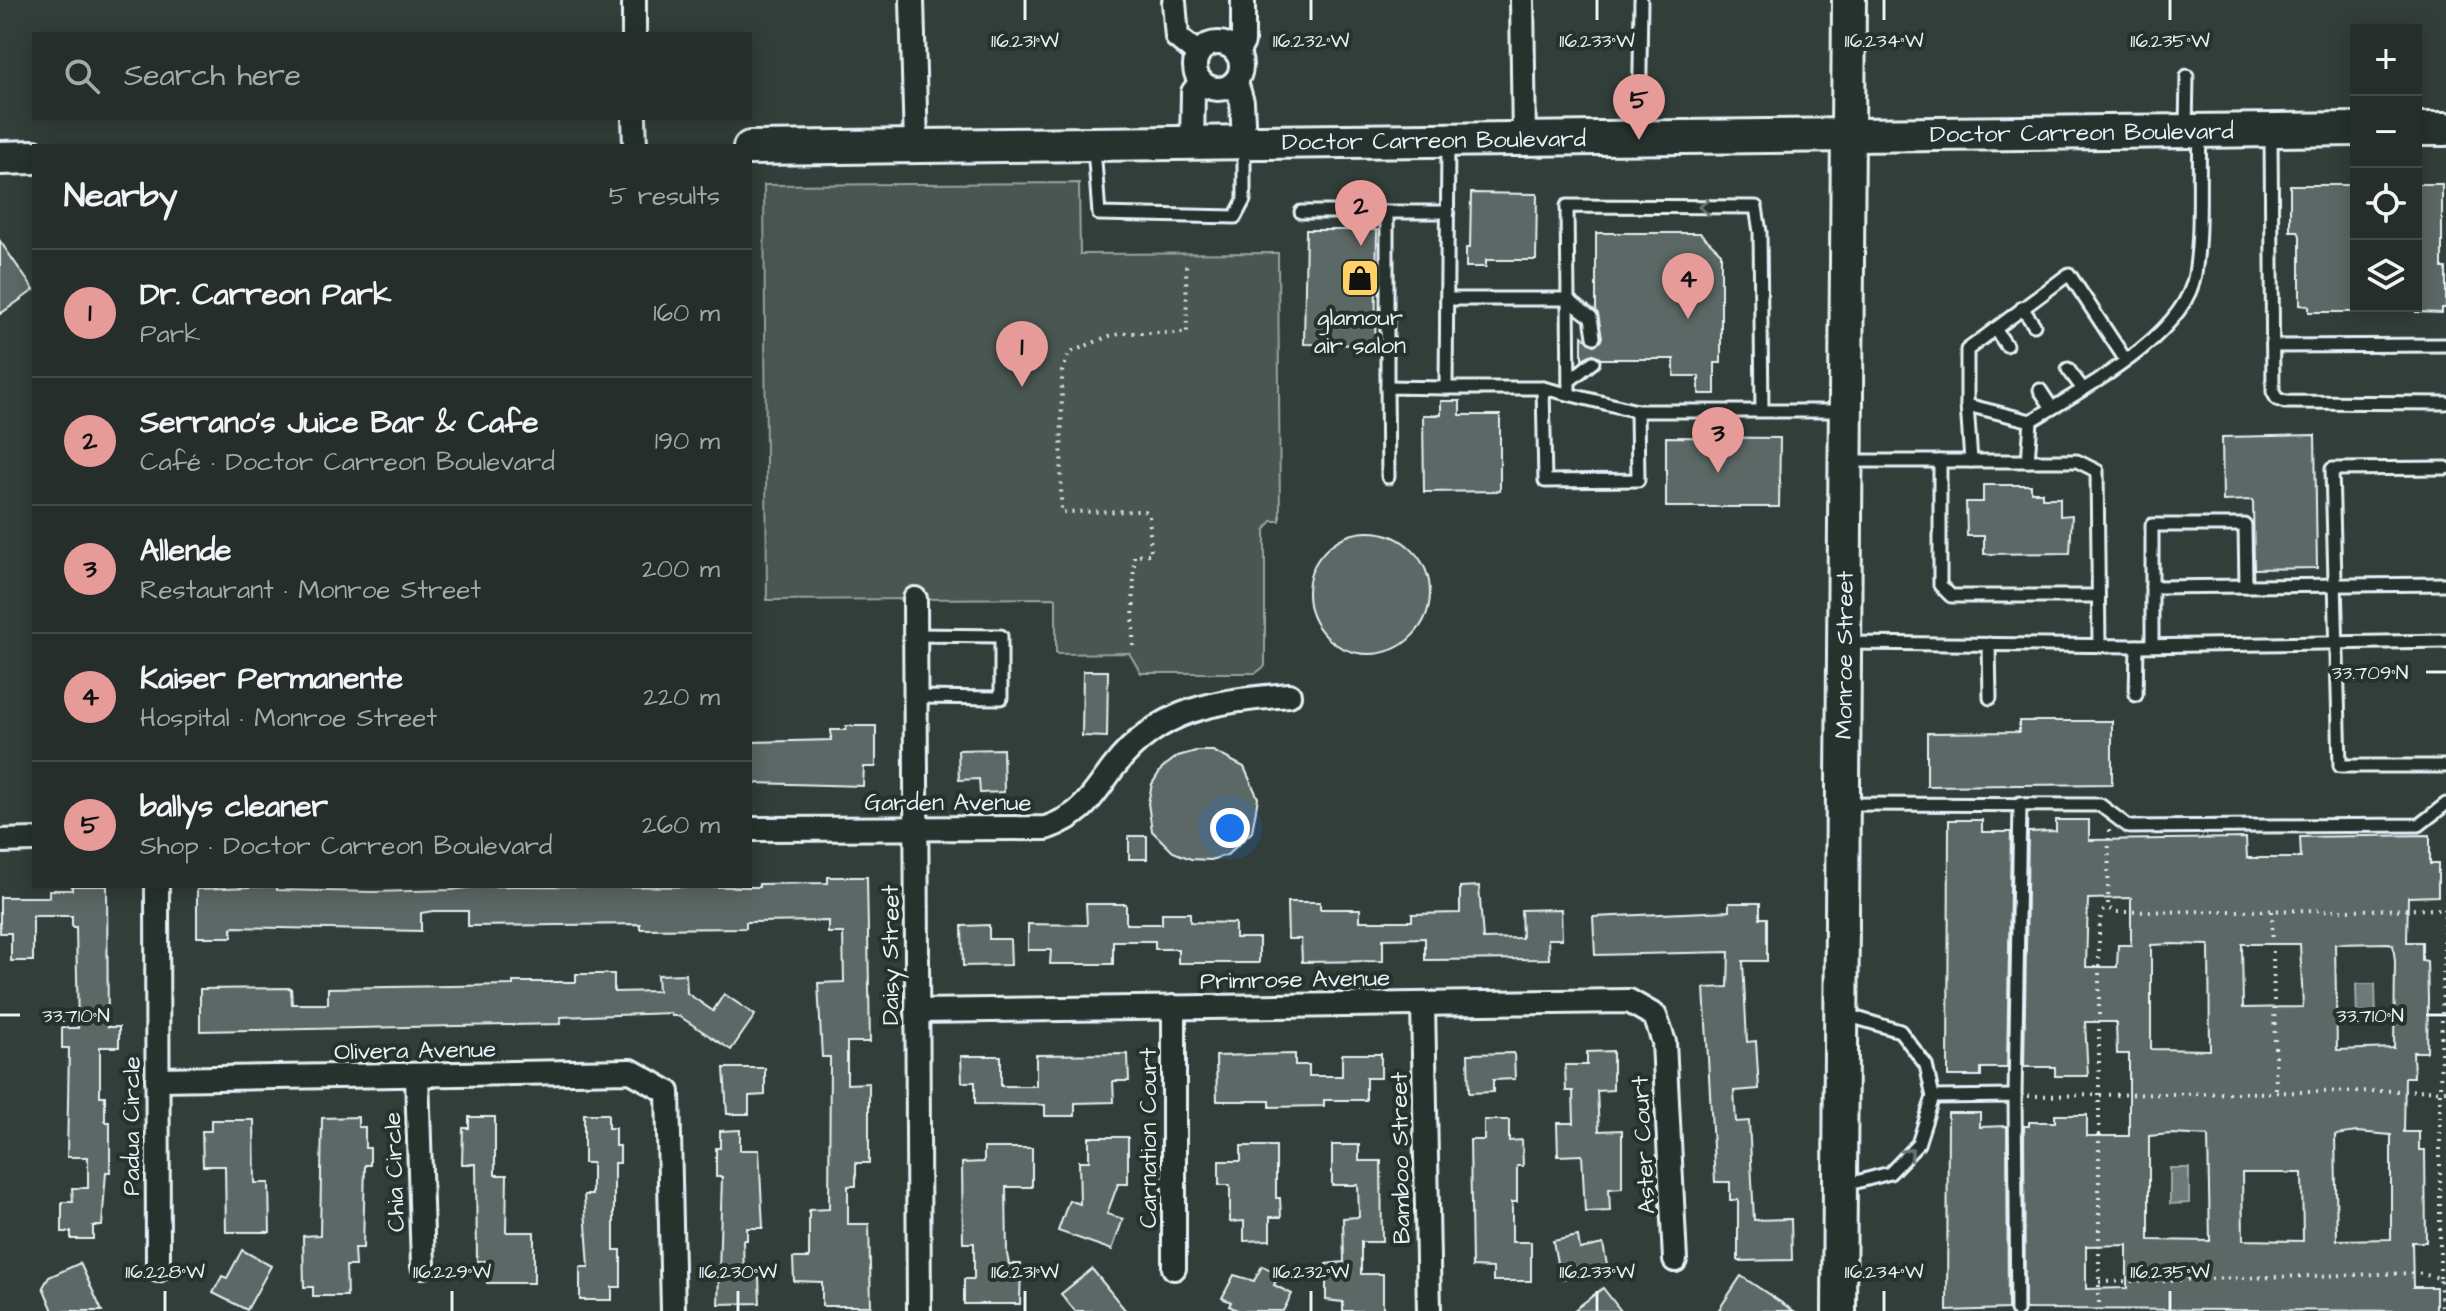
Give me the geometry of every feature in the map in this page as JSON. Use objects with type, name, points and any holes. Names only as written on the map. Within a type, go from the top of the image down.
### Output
[{"type":"main road","name":"Monroe Street","points":[[1839,1311],[1849,0]]},
{"type":"main road","name":"Doctor Carreon Boulevard","points":[[752,148],[1639,140],[2193,129],[2350,129]]},
{"type":"main road","points":[[2422,129],[2446,129]]},
{"type":"main road","points":[[0,158],[32,157]]},
{"type":"street","points":[[634,0],[634,32]]},
{"type":"street","points":[[912,0],[916,146]]},
{"type":"street","points":[[1243,0],[1243,42],[1237,53],[1241,68],[1236,82],[1242,102],[1244,142]]},
{"type":"street","points":[[1522,0],[1524,141]]},
{"type":"street","points":[[1174,2],[1175,33],[1198,54]]},
{"type":"street","points":[[1236,82],[1222,89],[1201,82],[1194,69],[1198,54],[1217,43],[1237,53]]},
{"type":"street","points":[[1192,143],[1192,98],[1201,82]]},
{"type":"street","points":[[634,120],[635,144]]},
{"type":"street","name":"Daisy Street","points":[[915,599],[919,1311]]},
{"type":"street","name":"Garden Avenue","points":[[752,829],[1046,828],[1069,819],[1091,802],[1137,741],[1164,720],[1197,708],[1240,699],[1289,695]]},
{"type":"street","points":[[0,841],[32,840]]},
{"type":"street","name":"Padua Circle","points":[[157,888],[158,1270]]},
{"type":"street","name":"Primrose Avenue","points":[[917,1011],[1629,1001],[1655,1016],[1662,1028]]},
{"type":"street","name":"Bamboo Street","points":[[1423,1004],[1429,1311]]},
{"type":"street","name":"Carnation Court","points":[[1174,1007],[1174,1268]]},
{"type":"street","name":"Aster Court","points":[[1662,1028],[1675,1260]]},
{"type":"street","name":"Olivera Avenue","points":[[157,1079],[631,1071],[668,1092],[673,1311]]},
{"type":"street","name":"Chia Circle","points":[[417,1077],[423,1266]]},
{"type":"lane","points":[[1639,140],[1641,0]]},
{"type":"lane","points":[[1967,405],[2031,421],[2165,330],[2186,300],[2195,276],[2193,129],[2187,76]]},
{"type":"lane","points":[[2271,129],[2273,392],[2277,399],[2285,402],[2446,403]]},
{"type":"lane","points":[[1094,144],[1099,214],[1235,217],[1244,200],[1244,142]]},
{"type":"lane","points":[[1446,388],[1448,142]]},
{"type":"lane","points":[[1569,387],[1567,206],[1756,207],[1760,232],[1762,410]]},
{"type":"lane","points":[[1301,212],[1448,212]]},
{"type":"lane","points":[[1387,212],[1388,477]]},
{"type":"lane","points":[[1971,461],[1967,350],[2069,274],[2125,359]]},
{"type":"lane","points":[[1448,299],[1567,299],[1591,317],[1594,337]]},
{"type":"lane","points":[[2022,308],[2034,325]]},
{"type":"lane","points":[[1995,329],[2006,345]]},
{"type":"lane","points":[[2273,346],[2446,345]]},
{"type":"lane","points":[[1569,387],[1593,362]]},
{"type":"lane","points":[[2068,369],[2082,388]]},
{"type":"lane","points":[[1387,387],[1569,387],[1637,411],[1847,411]]},
{"type":"lane","points":[[1543,388],[1545,481],[1638,480],[1637,411]]},
{"type":"lane","points":[[2040,390],[2052,408]]},
{"type":"lane","points":[[2028,461],[2031,421]]},
{"type":"lane","points":[[1846,461],[2077,461],[2097,471],[2099,645]]},
{"type":"lane","points":[[1940,461],[1940,585],[1951,596],[2098,596]]},
{"type":"lane","points":[[2446,468],[2332,469],[2340,766],[2446,766]]},
{"type":"lane","points":[[2152,645],[2152,525],[2245,525],[2246,586]]},
{"type":"lane","points":[[2152,587],[2446,584]]},
{"type":"lane","points":[[915,635],[1001,636],[1001,698],[915,697]]},
{"type":"lane","points":[[1844,643],[2137,646],[2446,641]]},
{"type":"lane","points":[[1989,644],[1990,698]]},
{"type":"lane","points":[[2136,695],[2137,646]]},
{"type":"lane","points":[[2017,1311],[2015,1096],[2020,803]]},
{"type":"lane","points":[[1841,804],[2100,805],[2129,827],[2419,825],[2446,804]]},
{"type":"lane","points":[[1841,1014],[1900,1031],[1926,1065],[1933,1097],[1918,1144],[1890,1173],[1841,1186]]},
{"type":"lane","points":[[1933,1097],[2015,1096]]},
{"type":"path","points":[[1133,646],[1134,555],[1151,554],[1149,515],[1144,511],[1061,512],[1062,372],[1069,353],[1109,336],[1187,333],[1186,260]]},
{"type":"path","points":[[2099,1311],[2099,933],[2101,914],[2108,906],[2109,812]]},
{"type":"path","points":[[2108,906],[2115,912],[2446,909],[2442,1311]]},
{"type":"path","points":[[2272,911],[2276,1093]]},
{"type":"path","points":[[2015,1096],[2443,1090]]},
{"type":"path","points":[[2099,1282],[2417,1273],[2440,1280]]},
{"type":"shaded area","points":[[1079,183],[1080,254],[1278,253],[1280,521],[1272,521],[1265,530],[1265,666],[1256,673],[1141,673],[1129,653],[1056,654],[1056,598],[767,600],[764,185]]},
{"type":"shaded area","points":[[2356,984],[2375,984],[2376,1020],[2357,1020]]},
{"type":"shaded area","points":[[2170,1168],[2189,1168],[2189,1203],[2170,1204]]},
{"type":"building","points":[[2422,184],[2442,184],[2442,268],[2446,268],[2446,308],[2442,308],[2442,313],[2416,312],[2422,312]]},
{"type":"building","points":[[2290,185],[2350,185],[2350,312],[2309,312],[2309,306],[2300,305],[2300,236],[2298,231],[2290,231]]},
{"type":"building","points":[[1471,193],[1537,194],[1536,260],[1486,260],[1486,267],[1466,267],[1466,248],[1470,248]]},
{"type":"building","points":[[1306,230],[1377,230],[1375,345],[1304,344]]},
{"type":"building","points":[[1596,233],[1700,233],[1721,253],[1721,363],[1715,363],[1715,394],[1699,394],[1699,376],[1674,376],[1674,359],[1601,359],[1593,354],[1582,359],[1582,336],[1594,345],[1602,337],[1596,310]]},
{"type":"building","points":[[0,241],[32,291],[0,314]]},
{"type":"building","points":[[1441,401],[1460,401],[1460,415],[1500,415],[1500,491],[1424,492],[1423,415],[1441,415]]},
{"type":"building","points":[[2315,435],[2317,568],[2254,569],[2253,500],[2223,501],[2222,437]]},
{"type":"building","points":[[1666,437],[1780,438],[1779,507],[1666,507]]},
{"type":"building","points":[[1983,485],[2031,485],[2031,492],[2042,492],[2042,498],[2060,498],[2060,516],[2072,515],[2070,553],[1984,554],[1984,536],[1967,536],[1966,502],[1983,502]]},
{"type":"building","points":[[1369,532],[1392,537],[1412,550],[1425,570],[1430,593],[1425,616],[1412,636],[1392,649],[1369,654],[1346,649],[1326,636],[1313,616],[1308,593],[1313,570],[1326,550],[1346,537]]},
{"type":"building","points":[[1083,671],[1108,671],[1107,737],[1082,736]]},
{"type":"building","points":[[2019,721],[2112,721],[2112,784],[1927,786],[1927,733],[2019,732]]},
{"type":"building","points":[[846,726],[876,726],[876,767],[864,767],[863,786],[752,783],[752,742],[831,740],[831,730],[846,730]]},
{"type":"building","points":[[1003,749],[1004,792],[980,793],[979,779],[959,780],[958,750]]},
{"type":"building","points":[[1196,751],[1213,751],[1244,767],[1258,798],[1252,832],[1227,855],[1210,860],[1191,859],[1173,852],[1152,831],[1148,803],[1152,784],[1162,768],[1178,756]]},
{"type":"building","points":[[1949,820],[1982,820],[1982,832],[2011,832],[2007,1068],[1981,1068],[1981,1076],[1948,1076]]},
{"type":"building","points":[[2056,820],[2089,820],[2089,840],[2246,838],[2247,858],[2301,858],[2300,837],[2430,835],[2430,864],[2438,864],[2438,896],[2408,897],[2407,942],[2422,942],[2422,960],[2427,961],[2428,998],[2427,1052],[2413,1052],[2414,1077],[2405,1077],[2404,1132],[2419,1132],[2419,1150],[2425,1150],[2426,1242],[2412,1242],[2413,1287],[2436,1287],[2436,1311],[2025,1309],[2024,1126],[2029,1126],[2029,1122],[2055,1122],[2055,1115],[2087,1115],[2087,1136],[2129,1136],[2129,1054],[2117,1054],[2116,1022],[2085,1022],[2088,1076],[2055,1076],[2055,1067],[2024,1067],[2028,832],[2056,831]],"holes":[[[2131,898],[2131,945],[2118,945],[2117,967],[2086,967],[2088,899]],[[2242,944],[2300,944],[2303,1007],[2243,1008]],[[2335,944],[2393,945],[2394,1048],[2337,1050]],[[2151,945],[2209,945],[2210,1050],[2151,1049]],[[2357,1132],[2391,1135],[2391,1239],[2337,1240],[2335,1135]],[[2149,1136],[2208,1136],[2210,1241],[2149,1240]],[[2242,1173],[2302,1173],[2303,1241],[2243,1240]],[[2127,1245],[2127,1288],[2086,1289],[2086,1246]]]},
{"type":"building","points":[[1129,836],[1147,836],[1147,859],[1129,859]]},
{"type":"building","points":[[828,877],[867,877],[870,1042],[847,1042],[847,1084],[869,1083],[869,1163],[856,1163],[856,1186],[848,1186],[848,1224],[869,1224],[871,1306],[822,1306],[822,1282],[794,1281],[793,1258],[809,1258],[809,1210],[829,1209],[830,1057],[822,1057],[818,983],[844,982],[843,933],[828,933],[828,921],[746,922],[746,928],[640,929],[640,924],[468,926],[468,911],[433,911],[421,913],[421,931],[232,927],[232,937],[197,937],[197,889],[373,892],[466,888],[752,888],[759,887],[759,884],[828,883]]},
{"type":"building","points":[[1479,886],[1483,939],[1522,938],[1521,910],[1561,909],[1562,939],[1548,939],[1549,959],[1425,960],[1425,938],[1383,939],[1383,961],[1302,962],[1301,939],[1288,939],[1287,902],[1320,902],[1320,909],[1360,909],[1360,921],[1412,921],[1412,914],[1460,913],[1460,887]]},
{"type":"building","points":[[107,888],[108,1027],[119,1027],[119,1047],[100,1047],[100,1096],[105,1096],[105,1122],[110,1122],[110,1172],[106,1172],[102,1226],[93,1226],[93,1239],[71,1239],[71,1232],[62,1232],[62,1202],[73,1202],[72,1188],[88,1188],[88,1157],[67,1157],[69,1048],[62,1048],[62,1028],[78,1028],[76,927],[72,927],[72,916],[33,916],[33,961],[11,961],[11,933],[0,933],[0,897],[49,897],[49,890]]},
{"type":"building","points":[[1729,903],[1760,903],[1760,918],[1767,918],[1767,961],[1743,961],[1747,1042],[1756,1041],[1759,1089],[1734,1091],[1736,1122],[1749,1121],[1754,1220],[1791,1219],[1792,1260],[1738,1261],[1738,1200],[1730,1200],[1730,1182],[1715,1182],[1704,988],[1728,987],[1729,952],[1595,955],[1593,917],[1729,911]]},
{"type":"building","points":[[1086,904],[1126,904],[1126,924],[1162,924],[1162,913],[1190,913],[1190,922],[1235,923],[1235,938],[1259,938],[1259,963],[1178,963],[1178,949],[1155,949],[1155,941],[1113,941],[1113,964],[1050,964],[1051,950],[1028,950],[1028,924],[1087,925]]},
{"type":"building","points":[[989,925],[989,939],[1010,939],[1011,965],[963,966],[962,926]]},
{"type":"building","points":[[576,974],[614,974],[614,992],[658,991],[657,975],[686,974],[687,993],[713,1011],[724,994],[755,1015],[731,1050],[671,1013],[561,1017],[561,1024],[200,1031],[200,989],[291,988],[292,1004],[328,1004],[328,988],[576,982]]},
{"type":"building","points":[[1613,1051],[1613,1090],[1597,1091],[1599,1131],[1622,1130],[1622,1188],[1609,1189],[1610,1211],[1585,1212],[1582,1155],[1558,1156],[1557,1123],[1574,1123],[1573,1091],[1566,1091],[1565,1065],[1587,1065],[1587,1052]]},
{"type":"building","points":[[1514,1053],[1515,1079],[1493,1080],[1493,1092],[1469,1093],[1468,1054]]},
{"type":"building","points":[[1128,1054],[1129,1081],[1113,1081],[1114,1102],[1075,1103],[1075,1116],[1045,1116],[1045,1105],[975,1104],[975,1082],[962,1082],[961,1056],[1001,1056],[1001,1086],[1036,1086],[1036,1055]]},
{"type":"building","points":[[1295,1054],[1295,1065],[1309,1065],[1309,1076],[1342,1076],[1342,1054],[1381,1054],[1381,1078],[1366,1078],[1366,1100],[1324,1100],[1324,1106],[1270,1107],[1270,1101],[1217,1101],[1216,1056]]},
{"type":"building","points":[[724,1068],[765,1068],[765,1095],[749,1096],[749,1114],[727,1114]]},
{"type":"building","points":[[1948,1113],[1980,1113],[1980,1127],[2007,1126],[2008,1309],[1947,1311]]},
{"type":"building","points":[[584,1114],[608,1114],[608,1128],[615,1128],[615,1146],[620,1146],[620,1163],[614,1163],[614,1250],[621,1250],[621,1287],[612,1287],[612,1300],[580,1300],[580,1267],[589,1267],[584,1195],[592,1195],[592,1163],[584,1163]]},
{"type":"building","points":[[358,1117],[358,1127],[365,1127],[365,1148],[370,1148],[370,1165],[365,1165],[363,1248],[354,1248],[355,1266],[346,1266],[347,1296],[313,1296],[313,1287],[304,1287],[303,1236],[320,1235],[322,1118]]},
{"type":"building","points":[[469,1117],[495,1117],[495,1175],[507,1175],[506,1232],[534,1232],[534,1283],[487,1283],[487,1261],[477,1261],[476,1164],[462,1164],[463,1128],[469,1128]]},
{"type":"building","points":[[211,1120],[254,1120],[255,1183],[269,1183],[270,1232],[226,1232],[225,1166],[203,1166],[202,1131],[211,1131]]},
{"type":"building","points":[[1484,1120],[1509,1120],[1509,1141],[1522,1140],[1523,1166],[1517,1166],[1517,1202],[1512,1202],[1512,1242],[1531,1242],[1531,1281],[1493,1281],[1493,1268],[1472,1267],[1470,1140],[1484,1140]]},
{"type":"building","points":[[740,1130],[740,1150],[759,1150],[763,1228],[747,1228],[747,1240],[743,1240],[744,1277],[759,1277],[760,1303],[718,1304],[722,1177],[716,1177],[716,1148],[720,1148],[720,1131]]},
{"type":"building","points":[[1089,1137],[1128,1137],[1128,1184],[1118,1184],[1107,1214],[1123,1219],[1112,1250],[1058,1231],[1069,1200],[1080,1204],[1079,1161],[1089,1161]]},
{"type":"building","points":[[1332,1145],[1359,1145],[1359,1161],[1381,1161],[1382,1242],[1361,1242],[1361,1274],[1383,1274],[1383,1311],[1343,1311],[1343,1302],[1326,1300],[1326,1264],[1344,1262],[1343,1218],[1359,1217],[1358,1185],[1332,1185]]},
{"type":"building","points":[[1241,1146],[1276,1146],[1276,1198],[1280,1198],[1281,1217],[1270,1217],[1270,1240],[1244,1241],[1244,1221],[1230,1222],[1230,1185],[1219,1185],[1219,1161],[1241,1161]]},
{"type":"building","points":[[984,1148],[1032,1148],[1032,1187],[1006,1187],[1007,1254],[1009,1264],[1021,1264],[1020,1304],[964,1304],[964,1279],[974,1279],[974,1243],[963,1243],[962,1163],[984,1162]]},
{"type":"building","points":[[1578,1236],[1580,1249],[1603,1244],[1608,1270],[1560,1279],[1553,1241]]},
{"type":"building","points":[[242,1250],[271,1266],[247,1310],[213,1293],[222,1276],[227,1278]]},
{"type":"building","points":[[80,1263],[102,1311],[53,1311],[43,1287],[49,1277]]},
{"type":"building","points":[[1262,1266],[1279,1274],[1274,1285],[1292,1294],[1283,1311],[1239,1311],[1229,1306],[1231,1302],[1222,1298],[1234,1275],[1254,1281]]},
{"type":"building","points":[[1092,1269],[1126,1311],[1075,1311],[1061,1294]]},
{"type":"building","points":[[1741,1276],[1794,1311],[1718,1311]]},
{"type":"building","points":[[1603,1288],[1621,1311],[1573,1311]]},
{"type":"place","name":"ballys cleaner","points":[[1639,140]]},
{"type":"place","name":"Serrano's Juice Bar & Cafe","points":[[1361,246]]},
{"type":"place","name":"glamour air salon","points":[[1360,278]]},
{"type":"place","name":"Kaiser Permanente","points":[[1688,319]]},
{"type":"place","name":"Dr. Carreon Park","points":[[1022,387]]},
{"type":"place","name":"Allende","points":[[1718,473]]}]
